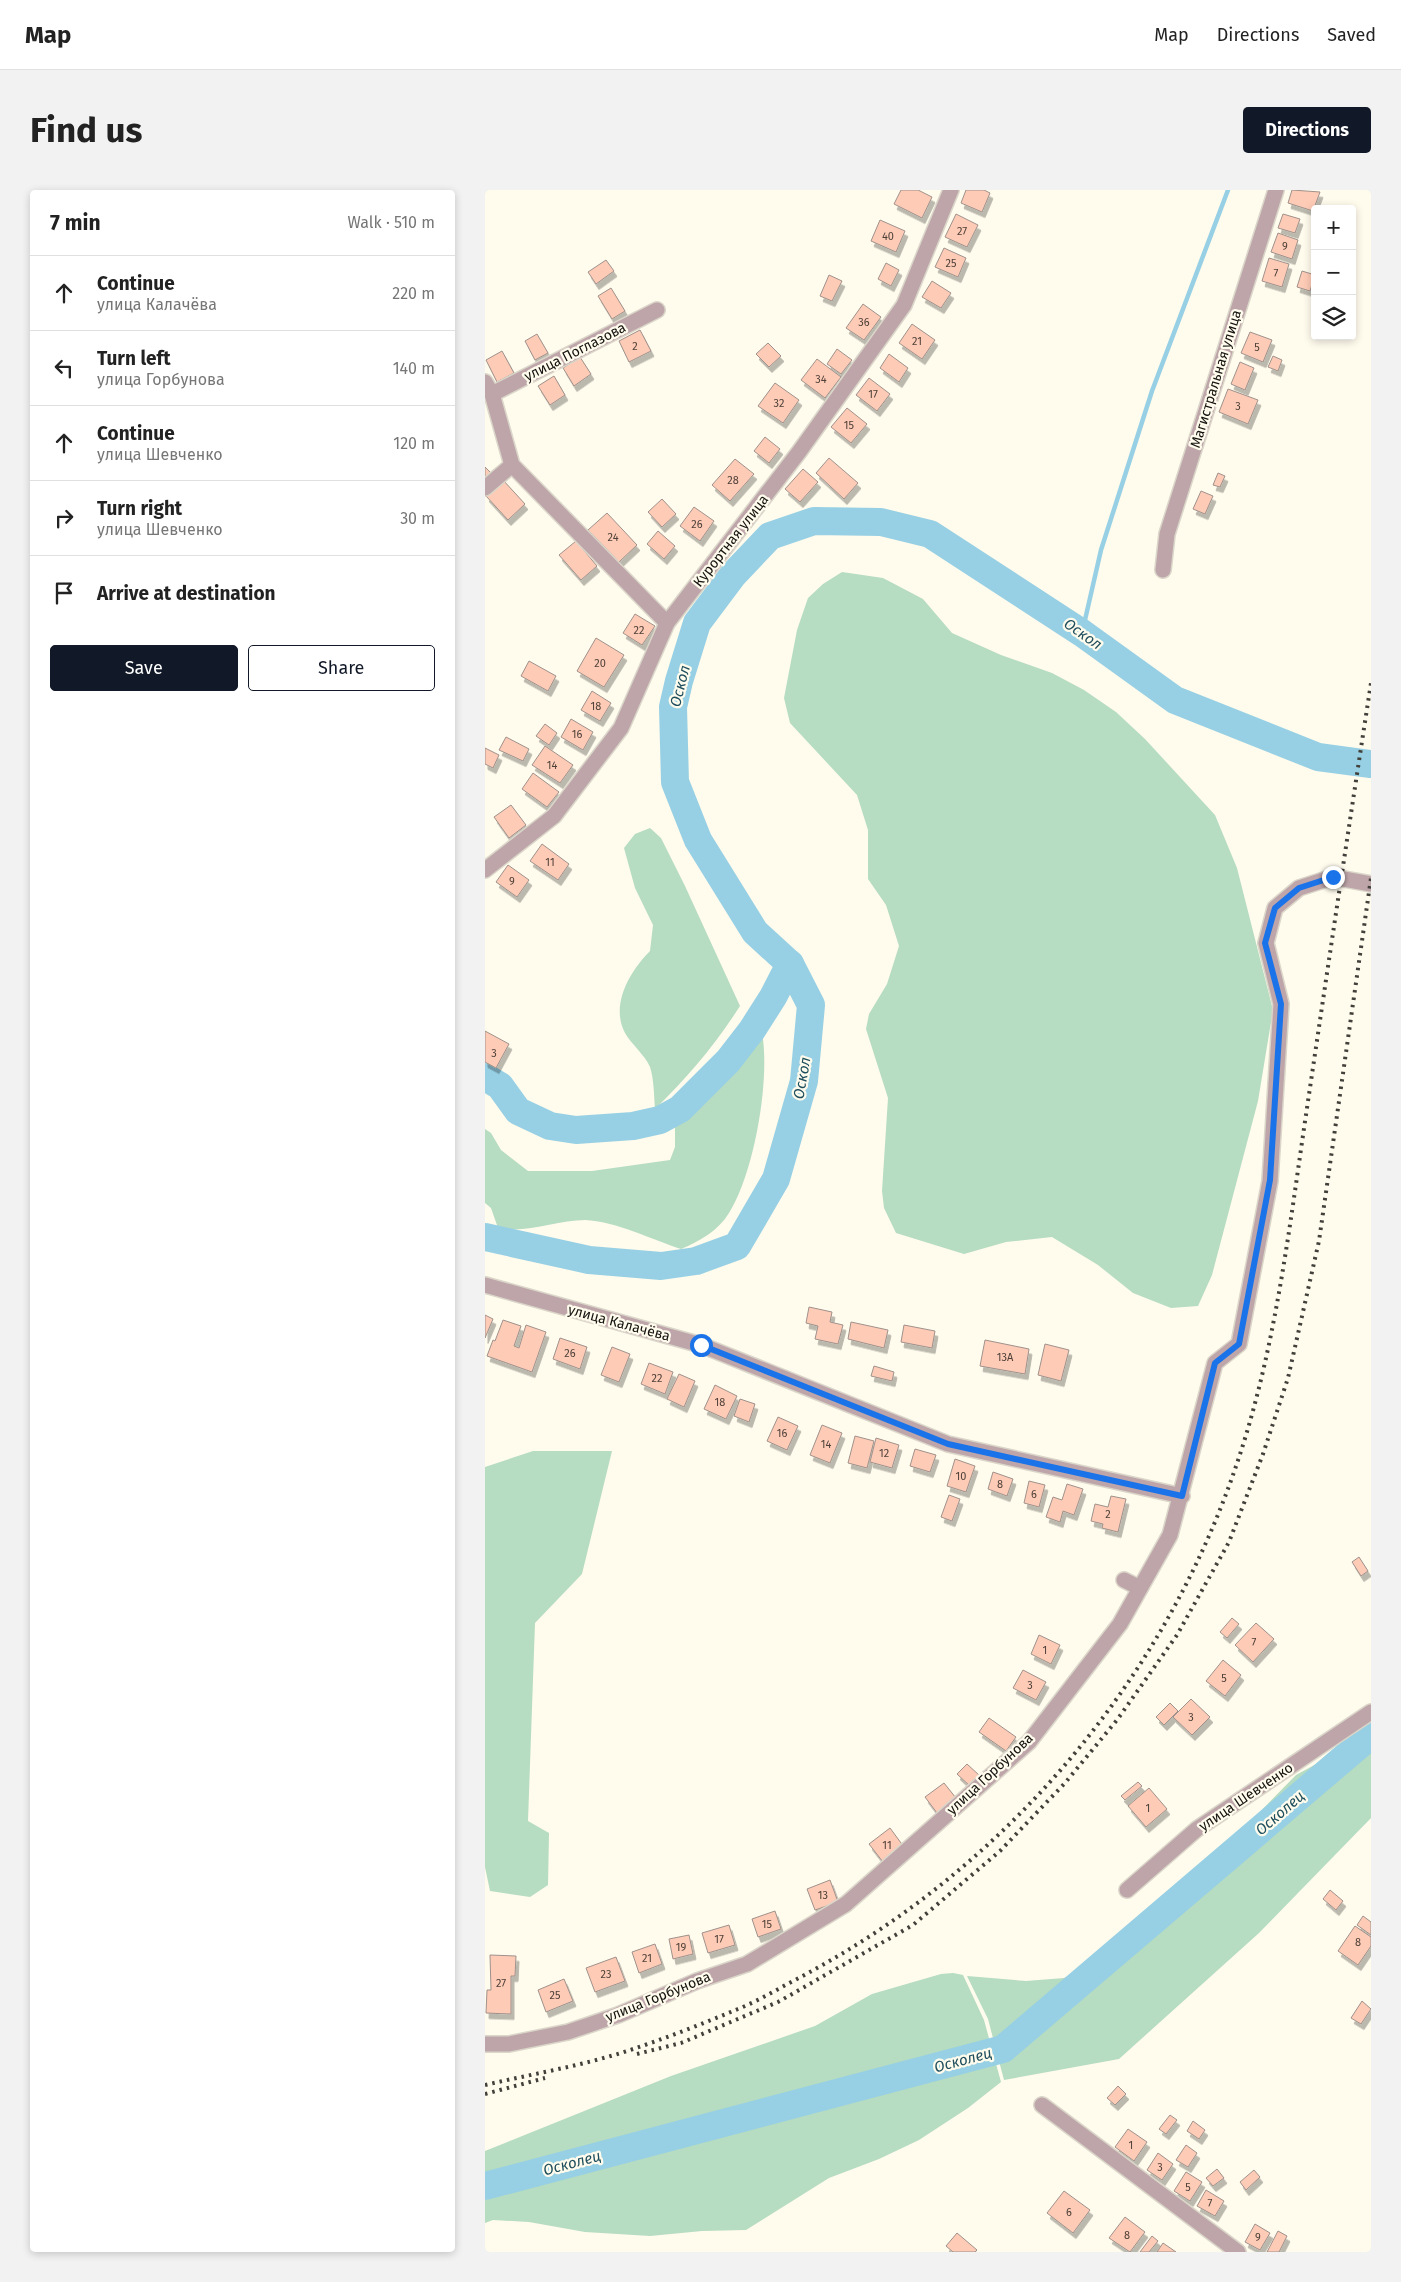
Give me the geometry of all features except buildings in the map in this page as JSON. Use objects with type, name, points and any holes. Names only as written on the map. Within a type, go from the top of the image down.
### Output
[{"type":"street","name":"Курортная улица","points":[[485,870],[554,816],[621,728],[667,623],[799,452],[904,306],[951,190]]},
{"type":"street","name":"Магистральная улица","points":[[1163,570],[1167,534],[1277,190]]},
{"type":"street","name":"улица Поглазова","points":[[489,388],[657,310]]},
{"type":"street","points":[[489,388],[512,465],[667,623]]},
{"type":"street","points":[[485,488],[512,465]]},
{"type":"street","name":"улица Горбунова","points":[[485,2044],[509,2044],[558,2034],[618,2015],[697,1980],[747,1964],[847,1904],[1029,1742],[1120,1624],[1170,1535],[1182,1496],[1215,1363],[1239,1344],[1270,1180],[1281,1004],[1265,943],[1275,908],[1299,888],[1333,877],[1371,884]]},
{"type":"street","name":"улица Калачёва","points":[[485,1284],[701,1345],[948,1444],[1182,1496]]},
{"type":"street","points":[[1123,1580],[1140,1588]]},
{"type":"street","name":"улица Шевченко","points":[[1127,1890],[1197,1830],[1371,1712]]},
{"type":"street","points":[[1042,2105],[1238,2252]]},
{"type":"green space","points":[[842,572],[883,578],[923,599],[952,633],[1001,655],[1052,673],[1084,690],[1116,712],[1145,739],[1215,815],[1237,868],[1273,1010],[1258,1101],[1212,1275],[1198,1306],[1171,1308],[1133,1293],[1098,1265],[1052,1237],[1006,1242],[964,1254],[896,1233],[884,1208],[882,1191],[888,1098],[866,1029],[869,1014],[887,984],[899,946],[886,905],[868,879],[868,830],[857,795],[790,723],[784,698],[797,630],[808,598],[823,584]]},
{"type":"green space","points":[[650,828],[661,838],[740,1006],[701,1060],[655,1109],[650,1067],[625,1033],[620,1011],[624,989],[629,978],[650,951],[653,925],[635,888],[624,848],[635,834]]},
{"type":"green space","points":[[759,1020],[763,1040],[763,1090],[754,1146],[738,1195],[725,1219],[714,1230],[702,1239],[681,1249],[621,1227],[597,1221],[574,1221],[519,1229],[498,1228],[491,1208],[485,1203],[485,1129],[491,1133],[501,1150],[528,1171],[592,1171],[670,1160],[675,1147],[675,1123],[720,1074]]},
{"type":"green space","points":[[533,1451],[612,1451],[582,1574],[535,1623],[528,1821],[549,1833],[548,1885],[530,1897],[490,1891],[485,1867],[485,1467]]},
{"type":"green space","points":[[1371,1734],[1371,1818],[1259,1933],[1119,2059],[1004,2080],[988,2019],[967,1976],[1026,1981],[1064,1978],[1089,1968],[1114,1953],[1212,1861],[1296,1775]]},
{"type":"green space","points":[[953,1973],[963,1975],[984,2020],[1001,2082],[968,2108],[919,2140],[879,2159],[829,2178],[746,2230],[702,2231],[650,2236],[585,2232],[529,2222],[493,2220],[485,2223],[485,2151],[671,2076],[815,2026],[872,1994],[941,1974]]},
{"type":"waterway","points":[[1082,633],[1101,550],[1152,391],[1228,190]]},
{"type":"waterway","name":"Оскол","points":[[485,1237],[589,1260],[661,1266],[696,1261],[737,1246],[776,1179],[804,1081],[811,1005],[790,964],[755,932],[698,840],[675,782],[673,707],[697,623],[733,575],[770,536],[814,521],[881,522],[930,534],[1082,633],[1175,700],[1318,757],[1371,764]]},
{"type":"waterway","points":[[485,1077],[500,1086],[518,1111],[550,1126],[576,1130],[633,1126],[660,1120],[680,1109],[728,1061],[752,1030],[773,997],[790,964]]},
{"type":"waterway","name":"Осколец","points":[[485,2186],[1003,2049],[1371,1735]]},
{"type":"railway","points":[[485,2085],[610,2056],[697,2026],[760,1999],[872,1935],[944,1883],[1010,1823],[1071,1758],[1125,1688],[1171,1612],[1211,1532],[1242,1448],[1265,1364],[1288,1237],[1371,683]]},
{"type":"railway","points":[[637,2054],[681,2043],[778,2002],[913,1925],[1000,1851],[1065,1783],[1117,1720],[1177,1635],[1229,1542],[1263,1454],[1288,1378],[1319,1241],[1371,878]]},
{"type":"railway","points":[[485,2094],[545,2078]]},
{"type":"route","points":[[701,1345],[948,1444],[1182,1496],[1215,1363],[1239,1344],[1270,1180],[1281,1004],[1265,943],[1275,908],[1299,888],[1333,877]]}]
